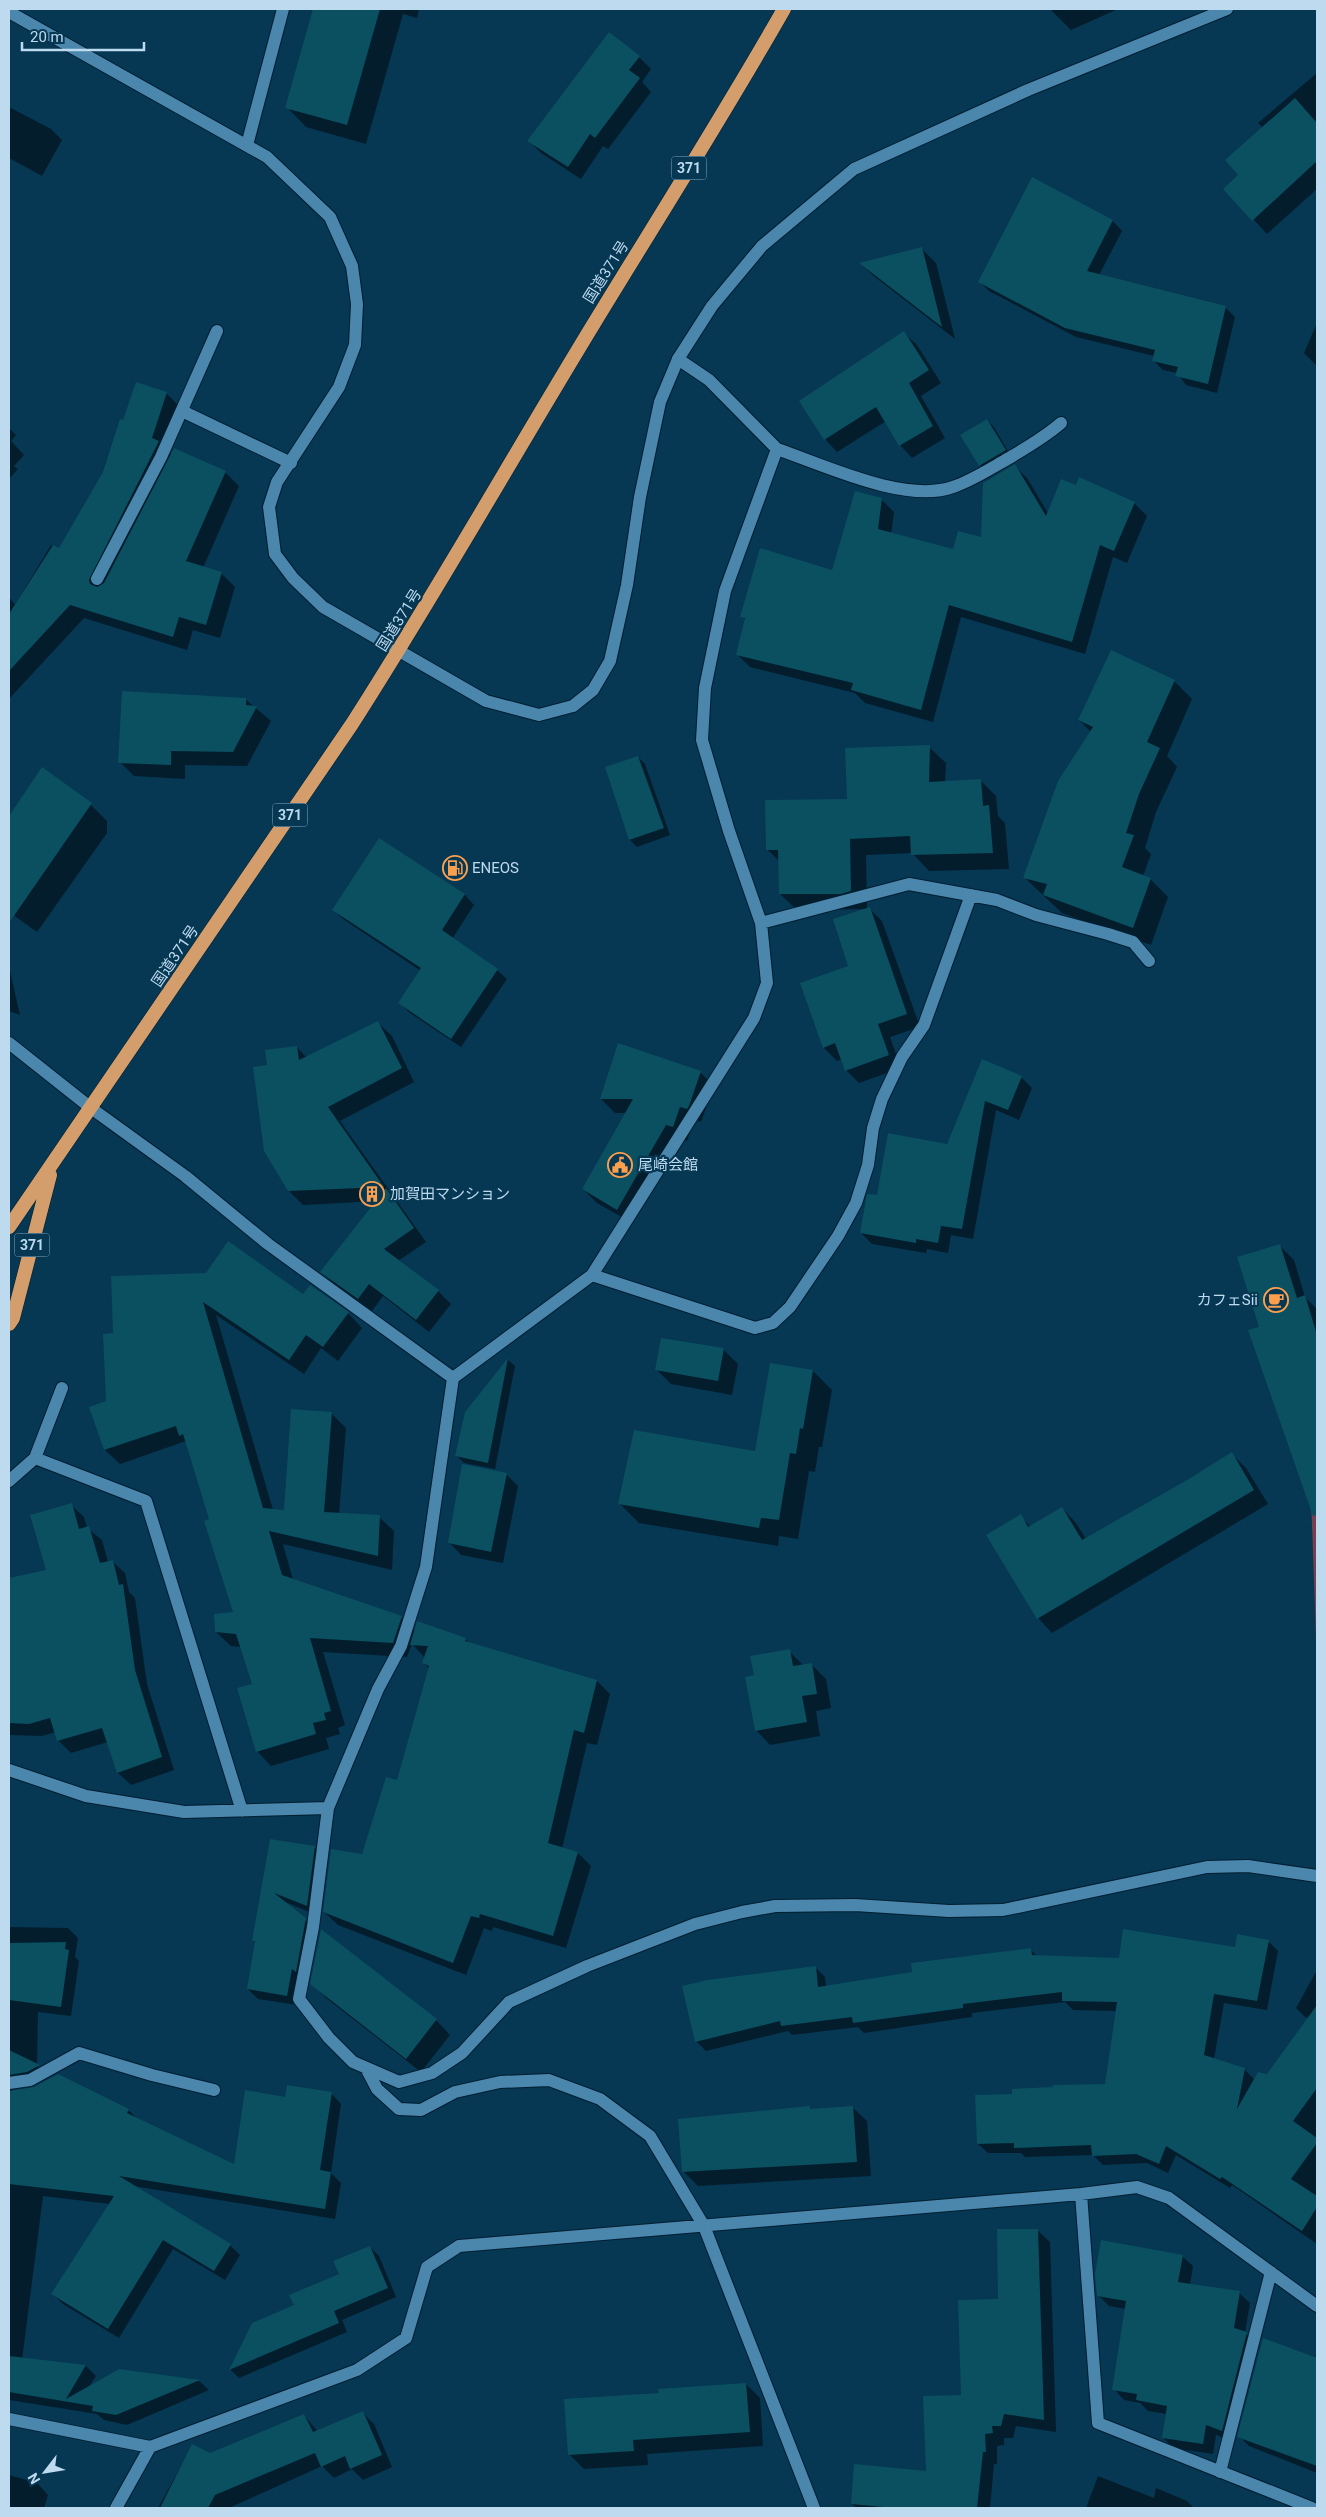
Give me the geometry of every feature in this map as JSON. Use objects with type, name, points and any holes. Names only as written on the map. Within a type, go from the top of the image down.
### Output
[{"type":"highway","name":"国道371号","points":[[9,1227],[399,650],[592,326],[745,77],[784,9]]},
{"type":"highway","name":"371","points":[[9,1324],[13,1318],[52,1165]]},
{"type":"street","points":[[247,145],[283,9]]},
{"type":"street","points":[[9,12],[267,157],[330,217],[352,266],[357,304],[356,345],[339,387],[277,482],[269,507],[275,554],[293,578],[323,607],[486,701],[539,715],[573,706],[593,690],[610,661],[627,585],[640,497],[660,402],[678,358],[712,306],[762,246],[854,169],[1028,90],[1227,9]]},
{"type":"street","points":[[97,579],[161,456],[217,331]]},
{"type":"street","points":[[678,358],[709,380],[777,449],[854,478],[913,490],[932,491],[952,488],[973,479],[1049,434],[1061,422]]},
{"type":"street","points":[[182,411],[291,463]]},
{"type":"street","points":[[777,449],[725,591],[705,688],[702,740],[729,831],[762,923],[767,983],[754,1018],[592,1274],[454,1378],[426,1567],[401,1646],[378,1689],[328,1808],[313,1927],[299,1999],[329,2038],[353,2062],[399,2082],[432,2073],[462,2053],[509,2002],[587,1966],[695,1924],[742,1912],[775,1906],[855,1905],[949,1911],[1003,1910],[1207,1867],[1248,1866],[1317,1876]]},
{"type":"street","points":[[762,923],[909,884],[997,900],[1036,915],[1133,942],[1149,961]]},
{"type":"street","points":[[592,1274],[755,1328],[773,1323],[790,1307],[838,1236],[856,1204],[868,1164],[873,1128],[882,1099],[902,1057],[924,1025],[971,894]]},
{"type":"street","points":[[9,1043],[91,1108],[185,1176],[268,1244],[454,1378]]},
{"type":"street","points":[[9,1481],[35,1458],[62,1388]]},
{"type":"street","points":[[35,1458],[146,1501],[242,1811]]},
{"type":"street","points":[[9,1770],[86,1796],[184,1812],[328,1808]]},
{"type":"street","points":[[9,2083],[30,2080],[79,2053],[152,2075],[214,2090]]},
{"type":"street","points":[[366,2068],[377,2089],[399,2109],[421,2110],[455,2092],[500,2082],[549,2080],[600,2099],[650,2136],[704,2226],[814,2508]]},
{"type":"street","points":[[9,2419],[150,2447],[357,2370],[406,2338],[427,2268],[459,2246],[1137,2188],[1169,2198],[1317,2306]]},
{"type":"street","points":[[1081,2194],[1098,2423],[1312,2508]]},
{"type":"street","points":[[1220,2472],[1271,2272]]},
{"type":"street","points":[[116,2508],[150,2447]]},
{"type":"shaded area","points":[[1317,1398],[1317,1666],[1309,1441]]},
{"type":"building","points":[[313,9],[380,9],[347,125],[285,108]]},
{"type":"building","points":[[609,32],[640,56],[629,70],[640,78],[595,138],[590,134],[568,167],[527,141]]},
{"type":"building","points":[[1295,98],[1317,123],[1317,161],[1252,221],[1223,189],[1238,175],[1225,160]]},
{"type":"building","points":[[1032,177],[1113,220],[1087,271],[1226,306],[1208,384],[1175,376],[1178,367],[1152,361],[1155,350],[1065,328],[978,282]]},
{"type":"building","points":[[922,247],[942,327],[859,263]]},
{"type":"building","points":[[904,331],[929,370],[909,383],[933,426],[899,446],[876,407],[824,440],[799,401]]},
{"type":"building","points":[[136,382],[167,392],[152,438],[159,441],[89,580],[90,584],[97,587],[104,583],[174,448],[226,471],[186,561],[222,572],[206,625],[179,617],[173,637],[70,605],[9,671],[9,614],[53,545],[59,548],[103,472],[120,419],[123,420]]},
{"type":"building","points":[[987,419],[1006,450],[979,466],[960,435]]},
{"type":"building","points":[[1015,464],[1046,516],[1061,479],[1076,485],[1079,477],[1135,502],[1114,551],[1100,545],[1072,642],[949,605],[921,710],[851,690],[853,683],[736,655],[745,618],[740,617],[760,548],[832,570],[855,491],[882,498],[878,529],[953,549],[958,531],[981,537],[983,483]]},
{"type":"building","points":[[1111,650],[1175,680],[1147,742],[1160,748],[1139,794],[1126,833],[1134,835],[1122,867],[1151,878],[1133,928],[1043,895],[1047,884],[1023,878],[1058,781],[1093,727],[1078,720]]},
{"type":"building","points":[[122,691],[246,698],[246,705],[257,706],[233,752],[171,751],[171,765],[118,763]]},
{"type":"building","points":[[930,745],[929,782],[981,779],[983,806],[989,805],[993,853],[911,855],[910,836],[850,839],[851,891],[841,894],[779,894],[778,850],[766,850],[765,800],[847,799],[845,748]]},
{"type":"building","points":[[638,756],[664,828],[629,840],[605,767]]},
{"type":"building","points":[[42,767],[92,803],[9,923],[9,816]]},
{"type":"building","points":[[379,838],[465,894],[442,930],[498,969],[451,1039],[398,1003],[421,968],[332,910]]},
{"type":"building","points":[[870,907],[907,1014],[878,1024],[889,1055],[845,1071],[835,1043],[823,1048],[800,983],[848,966],[833,919]]},
{"type":"building","points":[[378,1021],[402,1068],[328,1107],[384,1187],[288,1191],[264,1151],[253,1067],[267,1065],[265,1050],[297,1046],[299,1060]]},
{"type":"building","points":[[618,1043],[701,1071],[689,1106],[687,1109],[680,1107],[673,1127],[666,1125],[617,1210],[582,1189],[633,1099],[600,1099]]},
{"type":"building","points":[[982,1059],[1022,1076],[1008,1110],[985,1101],[962,1229],[941,1226],[938,1243],[916,1239],[916,1243],[860,1233],[867,1194],[877,1195],[888,1133],[947,1144]]},
{"type":"building","points":[[386,1188],[414,1228],[384,1249],[439,1290],[416,1320],[369,1284],[358,1299],[320,1272]]},
{"type":"building","points":[[228,1241],[303,1294],[310,1285],[349,1312],[323,1347],[306,1335],[289,1360],[203,1302],[263,1508],[284,1510],[291,1409],[332,1412],[324,1512],[380,1515],[378,1556],[269,1531],[282,1575],[402,1616],[393,1643],[310,1638],[331,1711],[324,1713],[326,1720],[313,1723],[316,1734],[256,1752],[237,1688],[252,1684],[236,1634],[215,1632],[214,1614],[233,1612],[204,1521],[209,1519],[183,1434],[179,1436],[176,1426],[104,1450],[89,1407],[106,1401],[103,1334],[113,1333],[111,1276],[206,1273]]},
{"type":"building","points":[[1280,1244],[1297,1298],[1305,1295],[1317,1335],[1317,1515],[1313,1516],[1248,1330],[1259,1327],[1237,1257]]},
{"type":"building","points":[[661,1338],[724,1348],[718,1381],[655,1370]]},
{"type":"building","points":[[508,1358],[488,1463],[455,1456],[465,1412]]},
{"type":"building","points":[[770,1363],[813,1370],[803,1429],[800,1428],[796,1454],[790,1453],[779,1520],[761,1518],[759,1528],[618,1504],[634,1430],[755,1451]]},
{"type":"building","points":[[1232,1452],[1254,1490],[1037,1619],[986,1535],[1021,1514],[1028,1527],[1062,1507],[1082,1540]]},
{"type":"building","points":[[462,1464],[507,1473],[491,1552],[448,1543]]},
{"type":"building","points":[[72,1503],[79,1529],[89,1526],[100,1563],[113,1560],[119,1585],[123,1584],[135,1670],[162,1757],[117,1773],[102,1728],[57,1741],[50,1718],[29,1724],[9,1723],[9,1578],[46,1570],[30,1515]]},
{"type":"building","points":[[417,1621],[466,1638],[465,1641],[597,1680],[584,1733],[574,1730],[548,1843],[578,1852],[553,1936],[480,1914],[479,1918],[471,1916],[453,1963],[323,1912],[331,1849],[362,1854],[386,1777],[397,1780],[429,1666],[422,1663],[428,1646],[410,1645]]},
{"type":"building","points":[[790,1649],[793,1666],[812,1663],[817,1694],[802,1696],[807,1722],[755,1731],[745,1677],[754,1675],[750,1656]]},
{"type":"building","points":[[270,1839],[315,1846],[307,1906],[274,1893],[306,1918],[296,1972],[292,1969],[287,1996],[247,1989],[255,1941],[252,1941]]},
{"type":"building","points":[[321,1929],[437,2019],[406,2059],[310,1984]]},
{"type":"building","points":[[1123,1929],[1235,1947],[1237,1934],[1269,1940],[1257,2001],[1214,1994],[1204,2055],[1245,2068],[1237,2109],[1258,2072],[1267,2074],[1317,2005],[1317,2088],[1293,2121],[1317,2138],[1317,2143],[1291,2179],[1317,2196],[1317,2207],[1302,2231],[1222,2177],[1220,2179],[1166,2146],[1159,2164],[1136,2154],[1092,2156],[1091,2145],[1014,2148],[1014,2143],[977,2144],[975,2095],[1012,2094],[1012,2089],[1053,2087],[1053,2085],[1105,2084],[1117,2002],[1062,2001],[1062,1992],[963,2004],[963,2008],[853,2023],[852,2017],[781,2026],[780,2021],[695,2042],[682,1986],[707,1980],[816,1966],[818,1987],[912,1972],[911,1963],[1031,1948],[1032,1955],[1119,1958]]},
{"type":"building","points":[[66,1942],[65,1949],[69,1950],[61,2007],[9,2000],[9,1943]]},
{"type":"building","points":[[9,2050],[40,2065],[27,2072],[9,2075]]},
{"type":"building","points":[[58,2074],[129,2109],[127,2113],[234,2164],[245,2090],[285,2097],[287,2085],[332,2092],[320,2170],[331,2172],[325,2209],[119,2176],[231,2244],[214,2271],[163,2240],[108,2329],[51,2294],[114,2196],[9,2184],[9,2091],[34,2087]]},
{"type":"building","points":[[810,2106],[810,2109],[853,2106],[857,2162],[682,2172],[678,2119]]},
{"type":"building","points":[[997,2229],[1038,2229],[1044,2420],[1004,2414],[1001,2426],[992,2426],[993,2433],[985,2434],[986,2452],[983,2452],[977,2508],[894,2508],[851,2504],[854,2464],[926,2471],[923,2396],[961,2395],[958,2300],[998,2299]]},
{"type":"building","points":[[1101,2240],[1183,2255],[1178,2282],[1240,2291],[1234,2328],[1247,2332],[1222,2431],[1206,2425],[1203,2444],[1162,2438],[1167,2406],[1136,2400],[1137,2394],[1112,2390],[1126,2301],[1097,2296],[1095,2274]]},
{"type":"building","points":[[370,2246],[388,2288],[334,2311],[339,2323],[229,2370],[252,2323],[294,2305],[289,2295],[339,2274],[333,2261]]},
{"type":"building","points":[[1263,2338],[1317,2358],[1317,2466],[1237,2437]]},
{"type":"building","points":[[9,2356],[86,2365],[66,2399],[119,2369],[200,2380],[116,2415],[92,2411],[93,2406],[9,2392]]},
{"type":"building","points":[[746,2383],[750,2432],[633,2440],[634,2451],[568,2455],[564,2399],[659,2393],[658,2389]]},
{"type":"building","points":[[363,2411],[382,2455],[350,2469],[345,2456],[321,2467],[315,2453],[215,2495],[208,2508],[160,2508],[192,2444],[210,2453],[304,2414],[313,2432]]},
{"type":"place","name":"ENEOS","points":[[455,868]]},
{"type":"place","name":"尾崎会館","points":[[620,1165]]},
{"type":"place","name":"加賀田マンション","points":[[372,1194]]},
{"type":"place","name":"カフェSii","points":[[1276,1300]]}]
